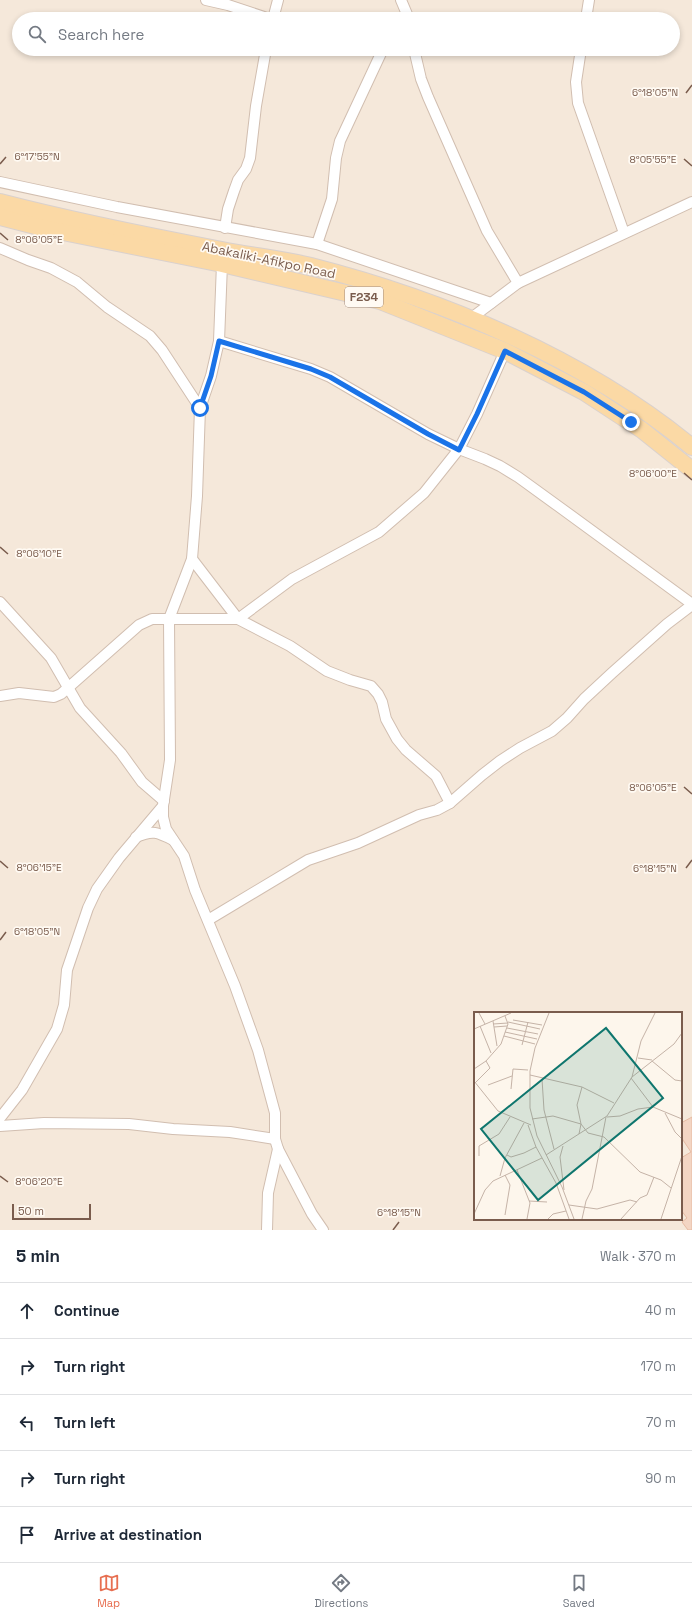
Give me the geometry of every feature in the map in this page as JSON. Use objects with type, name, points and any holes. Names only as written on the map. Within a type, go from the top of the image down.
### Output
[{"type":"main road","name":"Abakaliki-Afikpo Road","points":[[0,202],[57,217],[224,251],[308,266],[395,290],[496,330],[580,371],[637,405],[692,447]]},
{"type":"main road","name":"F234","points":[[0,217],[44,228],[222,264],[380,301],[505,351],[584,392],[642,430],[692,470]]},
{"type":"street","points":[[206,0],[250,12]]},
{"type":"street","points":[[274,12],[278,0]]},
{"type":"street","points":[[401,0],[406,12]]},
{"type":"street","points":[[587,12],[589,0]]},
{"type":"street","points":[[225,228],[228,208],[234,191],[250,158],[256,106],[265,56]]},
{"type":"street","points":[[316,244],[332,199],[336,158],[340,141],[380,56]]},
{"type":"street","points":[[416,56],[428,97],[487,231],[518,283]]},
{"type":"street","points":[[580,56],[576,82],[578,103],[624,233]]},
{"type":"street","points":[[0,182],[117,208],[316,244],[491,303]]},
{"type":"street","points":[[470,319],[518,283],[692,202]]},
{"type":"street","points":[[0,248],[51,268],[72,279],[107,307],[150,336],[162,350],[200,408]]},
{"type":"street","points":[[222,264],[219,341],[211,376],[200,408],[197,496],[192,559],[169,619],[170,760],[163,817],[166,828],[184,856],[194,890],[208,920],[248,1019],[275,1113],[276,1144],[268,1193],[268,1230]]},
{"type":"street","points":[[208,920],[308,860],[358,843],[419,815],[437,810],[450,803],[500,761],[520,748],[552,731],[612,673],[692,604],[518,476],[485,458],[459,450],[428,434],[330,377],[311,369],[219,341]]},
{"type":"street","points":[[0,696],[19,693],[54,697],[61,694],[139,625],[152,619],[238,619],[292,579],[379,532],[424,493],[459,450],[505,351]]},
{"type":"street","points":[[192,559],[238,619],[290,646],[327,671],[371,686],[380,698],[386,719],[397,739],[406,750],[436,776],[450,803]]},
{"type":"street","points":[[0,602],[48,653],[80,708],[121,753],[142,782],[164,803]]},
{"type":"street","points":[[0,1118],[22,1090],[57,1029],[64,1005],[67,970],[88,908],[97,889],[135,837],[164,803]]},
{"type":"street","points":[[135,837],[154,832],[173,840]]},
{"type":"street","points":[[0,1126],[44,1123],[129,1124],[172,1129],[230,1132],[276,1144],[312,1214],[323,1230]]},
{"type":"shaded area","points":[[0,0],[692,0],[692,1230],[0,1230]]},
{"type":"building","points":[[692,1117],[692,1230],[688,1230],[682,1222],[687,1218],[682,1211],[682,1157],[691,1152],[682,1138],[682,1122]]},
{"type":"route","points":[[200,408],[211,376],[219,341],[311,369],[330,377],[428,434],[459,450],[505,351],[584,392],[631,422]]}]
